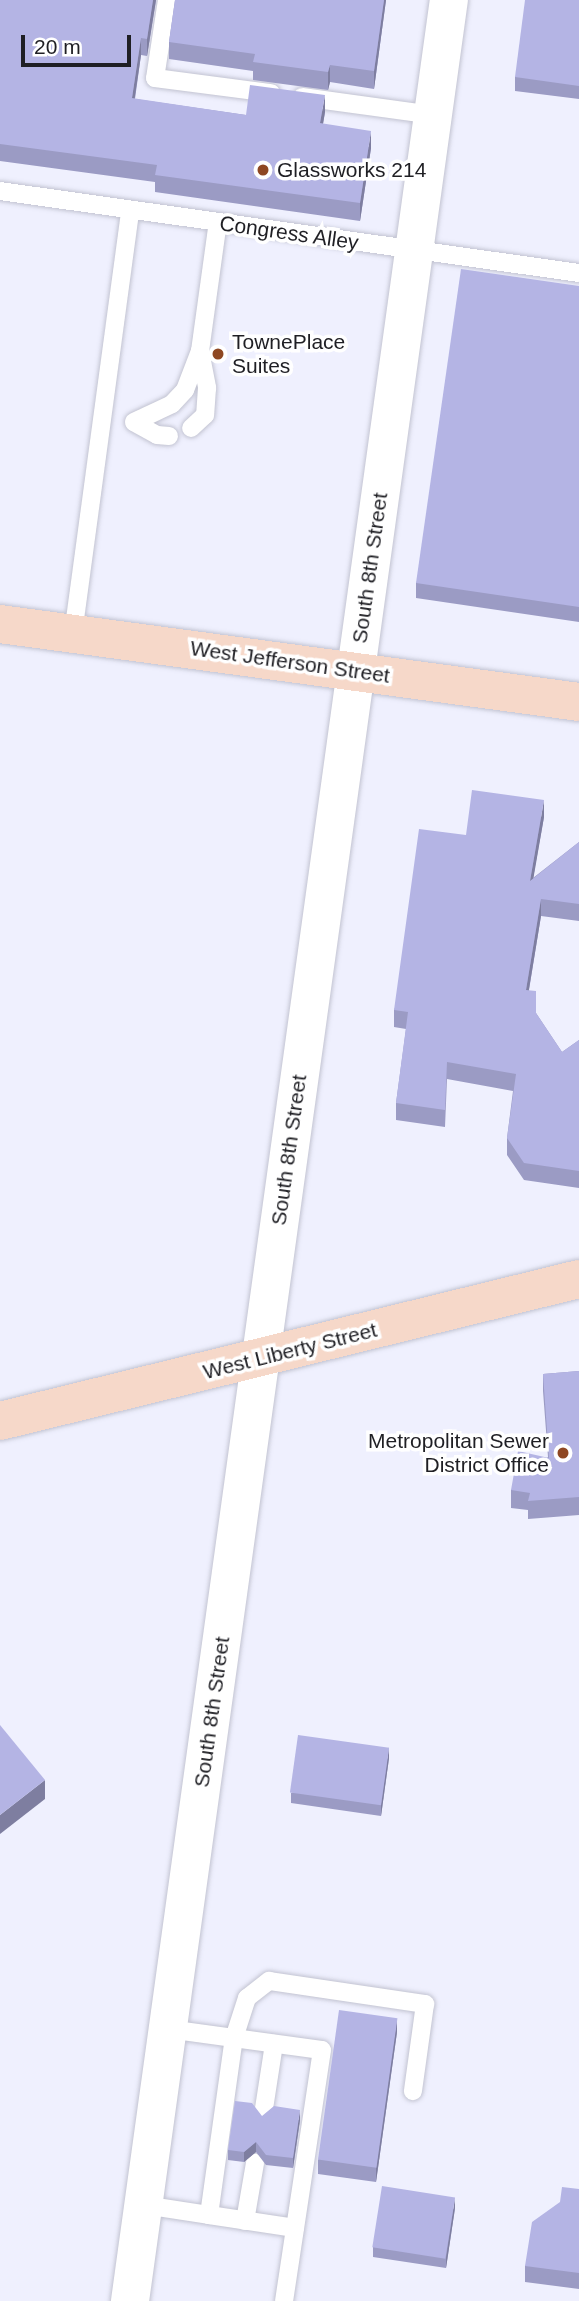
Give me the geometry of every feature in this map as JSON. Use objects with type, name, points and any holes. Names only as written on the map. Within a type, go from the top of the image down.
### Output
[{"type":"main road","name":"West Jefferson Street","points":[[0,624],[579,702]]},
{"type":"main road","name":"West Liberty Street","points":[[0,1421],[260,1361],[579,1279]]},
{"type":"street","name":"South 8th Street","points":[[130,2301],[449,0]]},
{"type":"lane","points":[[167,0],[155,78],[433,115]]},
{"type":"lane","name":"Congress Alley","points":[[0,191],[579,273]]},
{"type":"lane","points":[[73,634],[130,210]]},
{"type":"lane","points":[[134,422],[172,404],[185,390],[200,351],[218,222]]},
{"type":"lane","points":[[191,428],[205,415],[207,388],[200,351]]},
{"type":"lane","points":[[102,417],[134,422],[157,435],[169,436]]},
{"type":"lane","points":[[209,2215],[234,2038],[247,1998],[270,1981],[425,2004],[412,2091]]},
{"type":"lane","points":[[168,2029],[322,2050],[284,2301]]},
{"type":"lane","points":[[263,2115],[274,2043]]},
{"type":"lane","points":[[245,2221],[256,2163]]},
{"type":"lane","points":[[144,2205],[295,2228]]},
{"type":"building","points":[[0,0],[153,0],[147,39],[141,38],[132,98],[246,115],[250,85],[325,95],[320,123],[371,131],[360,203],[155,175],[157,165],[0,144]]},
{"type":"building","points":[[175,0],[384,0],[374,71],[330,65],[328,72],[253,62],[255,54],[169,42]]},
{"type":"building","points":[[525,0],[579,0],[579,86],[515,77]]},
{"type":"building","points":[[461,269],[579,286],[579,607],[416,583]]},
{"type":"building","points":[[472,790],[544,800],[530,881],[579,842],[579,904],[541,899],[526,990],[536,991],[536,1013],[562,1052],[579,1040],[579,1171],[524,1163],[507,1138],[516,1074],[447,1062],[445,1110],[396,1103],[408,1012],[394,1010],[419,829],[466,835]]},
{"type":"building","name":"Metropolitan Sewer District Office","points":[[579,1371],[579,1497],[528,1501],[530,1493],[511,1490],[518,1451],[549,1458],[543,1374]]},
{"type":"building","points":[[0,1725],[45,1780],[0,1815]]},
{"type":"building","points":[[298,1735],[389,1748],[381,1805],[290,1792]]},
{"type":"building","points":[[339,2010],[397,2018],[376,2168],[318,2160]]},
{"type":"building","points":[[235,2101],[252,2103],[262,2116],[274,2106],[300,2110],[293,2158],[266,2155],[256,2142],[244,2152],[228,2150]]},
{"type":"building","points":[[382,2186],[455,2198],[445,2259],[372,2247]]},
{"type":"building","points":[[562,2187],[579,2189],[579,2273],[525,2266],[532,2222],[560,2202]]},
{"type":"place","name":"Glassworks 214","points":[[263,170]]},
{"type":"place","name":"TownePlace Suites","points":[[218,354]]},
{"type":"place","name":"Metropolitan Sewer District Office","points":[[563,1453]]}]
